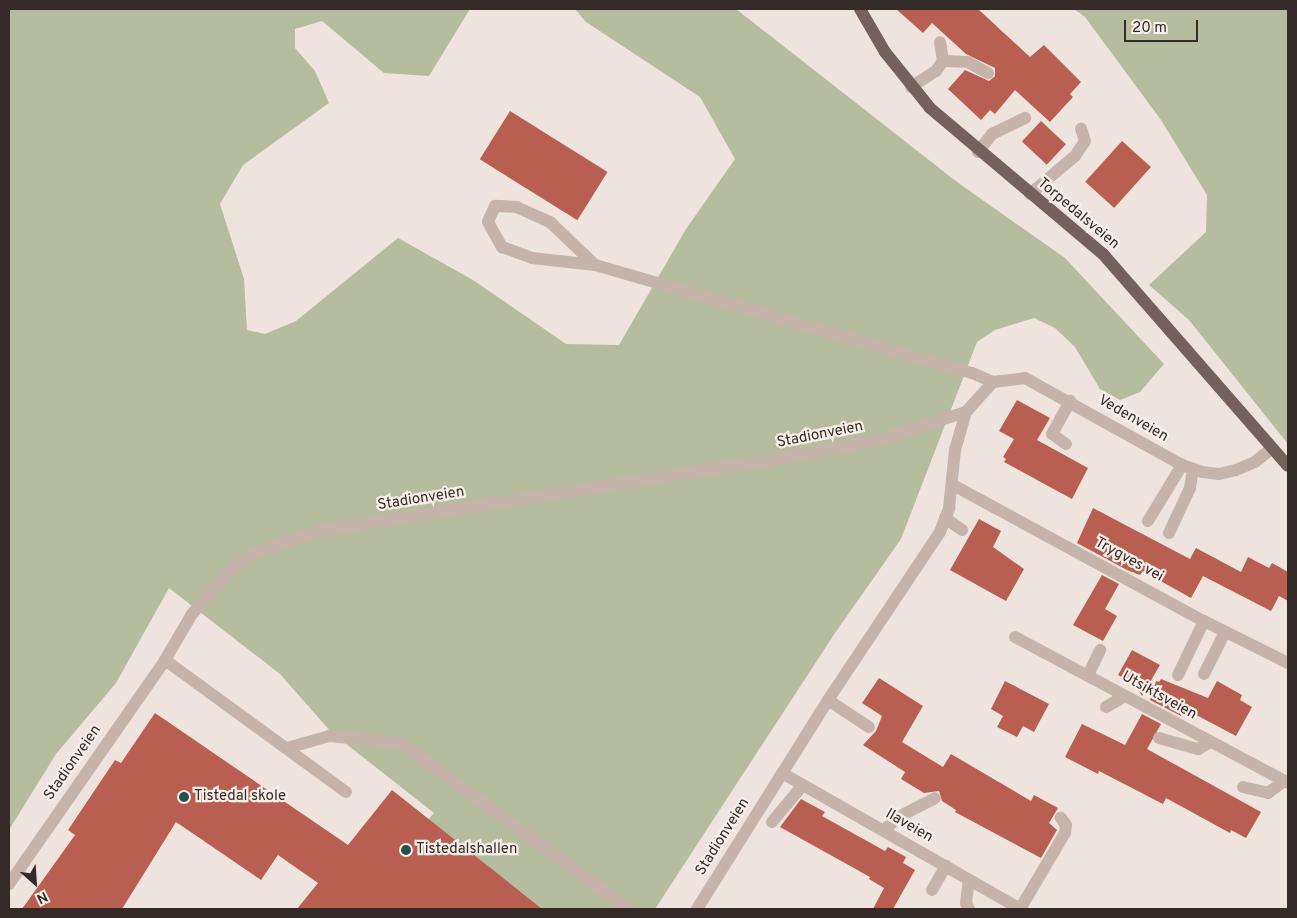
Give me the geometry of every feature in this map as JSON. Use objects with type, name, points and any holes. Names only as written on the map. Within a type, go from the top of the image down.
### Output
[{"type":"main road","name":"Torpedalsveien","points":[[860,9],[911,87],[951,129],[1103,254],[1271,449]]},
{"type":"main road","points":[[1271,449],[1288,466]]},
{"type":"street","points":[[911,87],[936,71],[943,61],[940,42]]},
{"type":"street","points":[[943,61],[968,62],[988,73]]},
{"type":"street","points":[[978,152],[992,134],[1025,118]]},
{"type":"street","points":[[1030,194],[1075,156],[1086,141],[1081,129]]},
{"type":"street","points":[[595,266],[550,222],[517,207],[495,206],[488,222],[502,247],[532,258],[595,266],[972,373],[993,382],[966,412]]},
{"type":"street","name":"Vedenveien","points":[[993,382],[1026,378],[1188,467],[1219,474],[1236,470],[1255,462],[1271,449]]},
{"type":"street","points":[[1066,444],[1052,434],[1070,401]]},
{"type":"street","name":"Stadionveien","points":[[698,909],[828,700],[940,532],[953,485],[956,450],[966,412]]},
{"type":"street","name":"Stadionveien","points":[[9,884],[164,660],[192,614],[233,568],[253,553],[279,542],[318,531],[760,462],[875,441],[966,412]]},
{"type":"street","points":[[1148,521],[1188,467]]},
{"type":"street","points":[[1169,533],[1190,488],[1188,467]]},
{"type":"street","name":"Trygves vei","points":[[953,485],[1204,621],[1288,663]]},
{"type":"street","points":[[945,518],[962,530]]},
{"type":"street","points":[[1178,675],[1204,621]]},
{"type":"street","points":[[1204,674],[1225,632]]},
{"type":"street","name":"Utsiktsveien","points":[[1015,637],[1088,675],[1209,743],[1286,782]]},
{"type":"street","points":[[1088,675],[1100,650]]},
{"type":"street","points":[[164,660],[346,792]]},
{"type":"street","points":[[1106,707],[1125,696]]},
{"type":"street","points":[[828,700],[869,727]]},
{"type":"street","points":[[287,748],[329,736],[401,742],[629,909]]},
{"type":"street","points":[[1159,738],[1198,749],[1209,743]]},
{"type":"street","name":"Ilaveien","points":[[782,773],[1020,909]]},
{"type":"street","points":[[1244,787],[1268,793],[1286,782]]},
{"type":"street","points":[[772,822],[802,786]]},
{"type":"street","points":[[884,830],[900,816],[935,798]]},
{"type":"street","points":[[1020,909],[1065,833],[1066,825],[1061,818]]},
{"type":"street","points":[[932,890],[946,866]]},
{"type":"street","points":[[969,880],[966,903],[969,909]]},
{"type":"green space","points":[[9,9],[470,9],[429,76],[384,73],[322,21],[295,29],[295,48],[315,71],[329,103],[243,165],[220,204],[244,279],[247,330],[265,334],[296,321],[398,238],[473,280],[566,344],[619,345],[686,229],[735,159],[700,97],[586,22],[575,9],[736,9],[957,182],[1065,258],[1164,364],[1140,392],[1120,400],[1100,389],[1075,347],[1055,328],[1034,318],[995,330],[977,342],[901,539],[835,633],[655,909],[353,909],[434,813],[331,732],[280,674],[169,588],[116,683],[56,754],[9,830]]},
{"type":"green space","points":[[1074,9],[1288,9],[1288,444],[1189,320],[1149,285],[1206,232],[1207,195],[1161,120],[1085,17]]},
{"type":"building","points":[[896,9],[978,9],[1030,57],[1044,45],[1081,82],[1070,94],[1073,97],[1050,122],[1015,90],[995,114],[990,110],[981,120],[948,89],[965,70],[989,81],[995,76],[995,68],[966,54],[932,23],[923,33]]},
{"type":"building","points":[[510,111],[608,172],[577,220],[480,159]]},
{"type":"building","points":[[1041,121],[1066,144],[1047,165],[1022,141]]},
{"type":"building","points":[[1122,141],[1151,167],[1114,208],[1085,182]]},
{"type":"building","points":[[1017,400],[1050,418],[1037,440],[1088,468],[1072,499],[1004,462],[1006,459],[1003,457],[1014,439],[999,431]]},
{"type":"building","points":[[1093,508],[1190,559],[1196,548],[1241,572],[1248,557],[1269,568],[1272,563],[1288,572],[1288,601],[1279,596],[1271,611],[1203,576],[1191,598],[1143,571],[1140,575],[1127,570],[1077,543]]},
{"type":"building","points":[[979,519],[1001,531],[993,547],[1024,569],[1006,601],[950,570]]},
{"type":"building","points":[[1102,575],[1119,584],[1105,609],[1117,616],[1103,641],[1073,625]]},
{"type":"building","points":[[1132,650],[1160,665],[1142,696],[1134,683],[1118,675]]},
{"type":"building","points":[[879,678],[923,706],[902,742],[943,767],[951,754],[1031,801],[1034,795],[1058,808],[1049,823],[1057,830],[1041,858],[955,812],[956,810],[942,801],[939,791],[924,793],[901,779],[905,772],[863,745],[876,731],[882,716],[862,703]]},
{"type":"building","points":[[1161,679],[1208,698],[1217,681],[1242,695],[1240,700],[1252,707],[1236,736],[1185,709],[1181,716],[1150,700],[1156,681],[1159,682]]},
{"type":"building","points":[[1005,681],[1049,704],[1034,732],[1023,726],[1017,737],[997,727],[1003,716],[991,709]]},
{"type":"building","name":"Tistedal skole","points":[[155,713],[348,845],[392,790],[542,909],[297,909],[318,883],[278,855],[261,880],[176,822],[122,909],[22,909],[75,835],[68,830],[115,760],[121,763]]},
{"type":"building","points":[[1142,714],[1161,724],[1147,749],[1261,812],[1246,838],[1231,830],[1230,833],[1166,798],[1163,804],[1099,771],[1098,774],[1065,757],[1082,724],[1125,745]]},
{"type":"building","points":[[801,799],[825,812],[822,816],[885,851],[888,847],[906,857],[903,863],[915,870],[893,909],[873,909],[884,888],[869,879],[870,877],[780,827]]},
{"type":"place","name":"Tistedal skole","points":[[184,797]]},
{"type":"place","name":"Tistedalshallen","points":[[406,850]]}]
